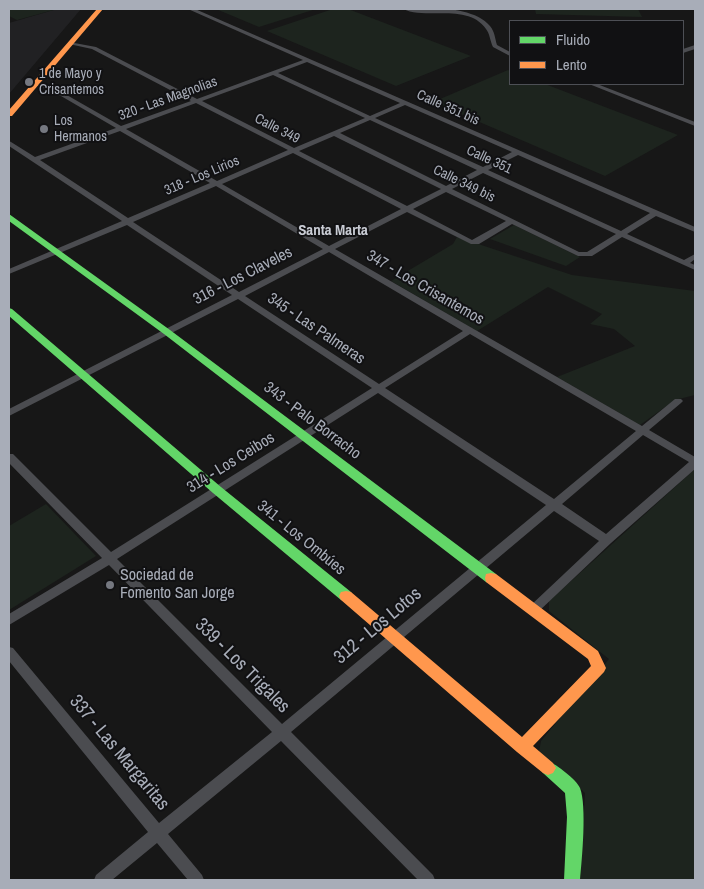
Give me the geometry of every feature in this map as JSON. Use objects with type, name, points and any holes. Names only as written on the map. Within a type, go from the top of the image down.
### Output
[{"type":"street","points":[[9,114],[100,9]]},
{"type":"street","name":"Calle 351 bis","points":[[191,9],[695,230]]},
{"type":"street","points":[[406,9],[453,12],[476,18],[488,27],[495,46],[509,53]]},
{"type":"street","name":"Calle 349","points":[[71,43],[94,48],[471,242],[476,242],[511,222]]},
{"type":"street","name":"320 - Las Magnolias","points":[[36,160],[308,60]]},
{"type":"street","name":"Calle 351","points":[[273,73],[695,268]]},
{"type":"street","name":"347 - Los Crisantemos","points":[[36,83],[63,95],[695,462]]},
{"type":"street","points":[[595,85],[695,124]]},
{"type":"street","name":"318 - Los Lirios","points":[[9,272],[405,103]]},
{"type":"street","name":"Calle 349 bis","points":[[334,134],[511,222],[583,255],[589,254],[620,234]]},
{"type":"street","name":"345 - Las Palmeras","points":[[9,143],[607,540]]},
{"type":"street","name":"316 - Los Claveles","points":[[9,413],[518,152]]},
{"type":"street","points":[[620,234],[655,213]]},
{"type":"street","name":"343 - Palo Borracho","points":[[9,216],[167,332],[593,655],[599,668],[522,747]]},
{"type":"street","points":[[685,264],[695,256]]},
{"type":"street","name":"341 - Los Ombúes","points":[[9,311],[217,490],[396,637],[573,790],[575,816],[572,880]]},
{"type":"street","name":"314 - Los Ceibos","points":[[9,620],[109,559],[469,331]]},
{"type":"street","name":"312 - Los Lotos","points":[[101,880],[480,568],[678,401]]},
{"type":"street","name":"339 - Los Trigales","points":[[9,457],[428,880]]},
{"type":"street","points":[[534,609],[607,540],[695,462]]},
{"type":"street","name":"337 - Las Margaritas","points":[[9,652],[197,880]]},
{"type":"shaded area","points":[[9,9],[57,9],[17,20],[9,16]]},
{"type":"shaded area","points":[[57,9],[81,9],[9,94],[9,23]]},
{"type":"shaded area","points":[[216,9],[316,9],[259,27]]},
{"type":"shaded area","points":[[333,9],[348,9],[471,56],[396,86],[267,31]]},
{"type":"shaded area","points":[[535,9],[638,9],[642,17],[536,14]]},
{"type":"shaded area","points":[[508,70],[509,85],[548,85],[678,135],[605,176],[433,102]]},
{"type":"shaded area","points":[[514,225],[580,257],[566,266],[490,239]]},
{"type":"shaded area","points":[[457,237],[572,275],[695,291],[695,395],[675,400],[640,425],[557,377],[635,346],[614,329],[590,324],[602,314],[548,287],[477,331],[391,281],[453,244]]},
{"type":"shaded area","points":[[695,469],[695,880],[580,880],[585,793],[539,752],[541,741],[609,659],[549,611],[549,601]]},
{"type":"shaded area","points":[[46,504],[96,556],[9,610],[9,526]]},
{"type":"traffic: fast","points":[[9,217],[167,332],[491,578]]},
{"type":"traffic: fast","points":[[9,311],[217,490],[346,596]]},
{"type":"traffic: fast","points":[[548,768],[573,790],[575,817],[572,880]]},
{"type":"traffic: slow","points":[[9,114],[100,9]]},
{"type":"traffic: slow","points":[[491,578],[593,655],[599,668],[522,747]]},
{"type":"traffic: slow","points":[[346,596],[548,768]]},
{"type":"place","name":"1 de Mayo y Crisantemos","points":[[29,82]]},
{"type":"place","name":"Los Hermanos","points":[[44,129]]},
{"type":"place","name":"Sociedad de Fomento San Jorge","points":[[110,585]]},
{"type":"district","name":"Santa Marta","points":[[333,231]]}]
